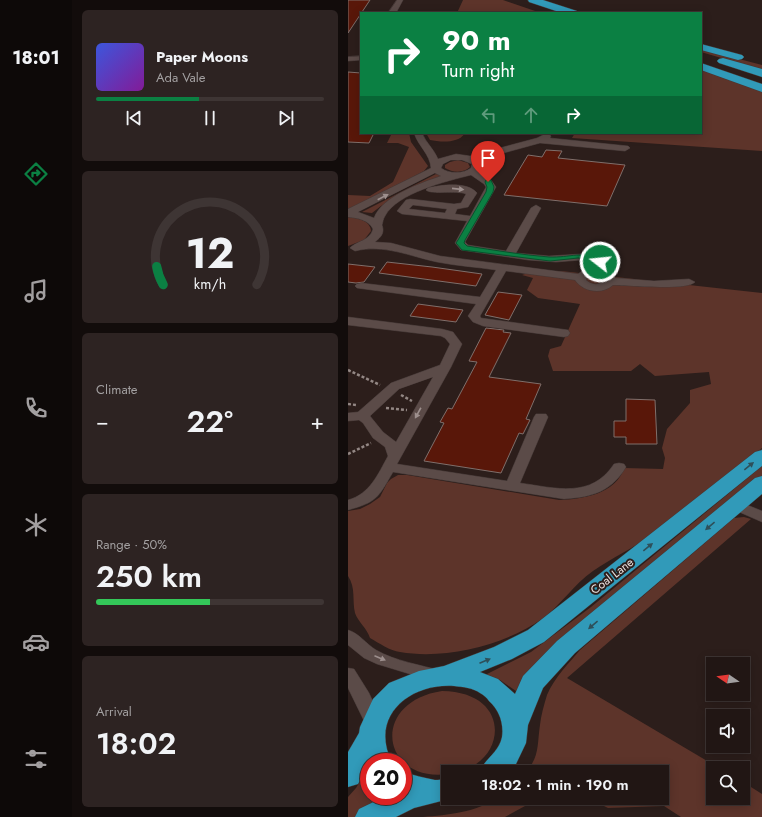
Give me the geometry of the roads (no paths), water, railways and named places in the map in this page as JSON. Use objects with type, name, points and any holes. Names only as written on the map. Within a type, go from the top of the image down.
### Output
[{"type":"highway","points":[[528,1],[554,12]]},
{"type":"highway","points":[[528,1],[569,12]]},
{"type":"highway","points":[[702,47],[762,63]]},
{"type":"highway","points":[[702,54],[762,73]]},
{"type":"highway","points":[[702,60],[762,79]]},
{"type":"highway","points":[[702,66],[762,88]]},
{"type":"highway","name":"Coal Lane","points":[[373,729],[382,707],[396,692],[415,682],[442,676],[503,653],[536,636],[606,582],[762,456]]},
{"type":"highway","name":"Coal Lane","points":[[515,725],[532,683],[547,665],[566,647],[762,483]]},
{"type":"highway","points":[[442,676],[475,679],[497,691],[508,703],[515,725],[513,743],[510,752],[499,765]]},
{"type":"highway","points":[[373,729],[375,753]]},
{"type":"highway","points":[[348,776],[373,729]]},
{"type":"highway","points":[[412,786],[422,789],[441,790]]},
{"type":"highway","points":[[369,817],[409,798],[441,791]]},
{"type":"street","points":[[393,12],[400,0]]},
{"type":"street","points":[[348,59],[360,58]]},
{"type":"street","points":[[418,134],[421,141],[431,152],[436,167],[443,174],[457,175]]},
{"type":"street","points":[[540,140],[548,134]]},
{"type":"street","points":[[431,152],[452,158],[470,159],[540,140],[625,148]]},
{"type":"street","points":[[348,213],[365,206],[436,167],[441,160],[452,158]]},
{"type":"street","points":[[391,246],[379,233],[378,218],[381,213],[399,198],[425,186],[457,175],[472,172],[476,169],[477,165],[470,159]]},
{"type":"street","points":[[472,172],[488,182],[491,187],[461,240],[460,243],[465,248],[550,259],[578,256],[592,257],[600,262],[602,266],[600,273]]},
{"type":"street","points":[[450,212],[464,205],[472,193],[467,190],[438,188],[412,198],[402,211],[450,212],[473,219]]},
{"type":"street","points":[[510,254],[536,208]]},
{"type":"street","points":[[348,213],[365,216],[378,227]]},
{"type":"street","points":[[352,248],[372,240],[378,227]]},
{"type":"street","points":[[352,248],[372,245],[391,246],[440,259],[503,268],[581,278],[588,273],[600,273],[609,277],[610,281]]},
{"type":"street","points":[[503,268],[474,316],[477,320],[564,333]]},
{"type":"street","points":[[581,278],[580,280],[583,284],[590,287],[603,287],[610,281],[654,284],[689,282]]},
{"type":"street","points":[[361,286],[483,301]]},
{"type":"street","points":[[348,321],[449,335],[456,344],[445,367],[375,491],[363,501],[348,505]]},
{"type":"street","points":[[354,417],[369,412],[386,393],[395,386],[425,376],[445,367]]},
{"type":"street","points":[[412,380],[426,384],[430,393]]},
{"type":"street","points":[[354,417],[368,420],[378,435],[391,445],[391,461]]},
{"type":"street","points":[[512,486],[541,417]]},
{"type":"street","points":[[391,461],[512,486],[564,494],[588,492],[605,483],[619,467]]},
{"type":"street","points":[[735,505],[762,517]]},
{"type":"street","points":[[348,636],[370,654],[384,660],[442,676]]},
{"type":"street","points":[[348,674],[360,693],[373,729]]}]
